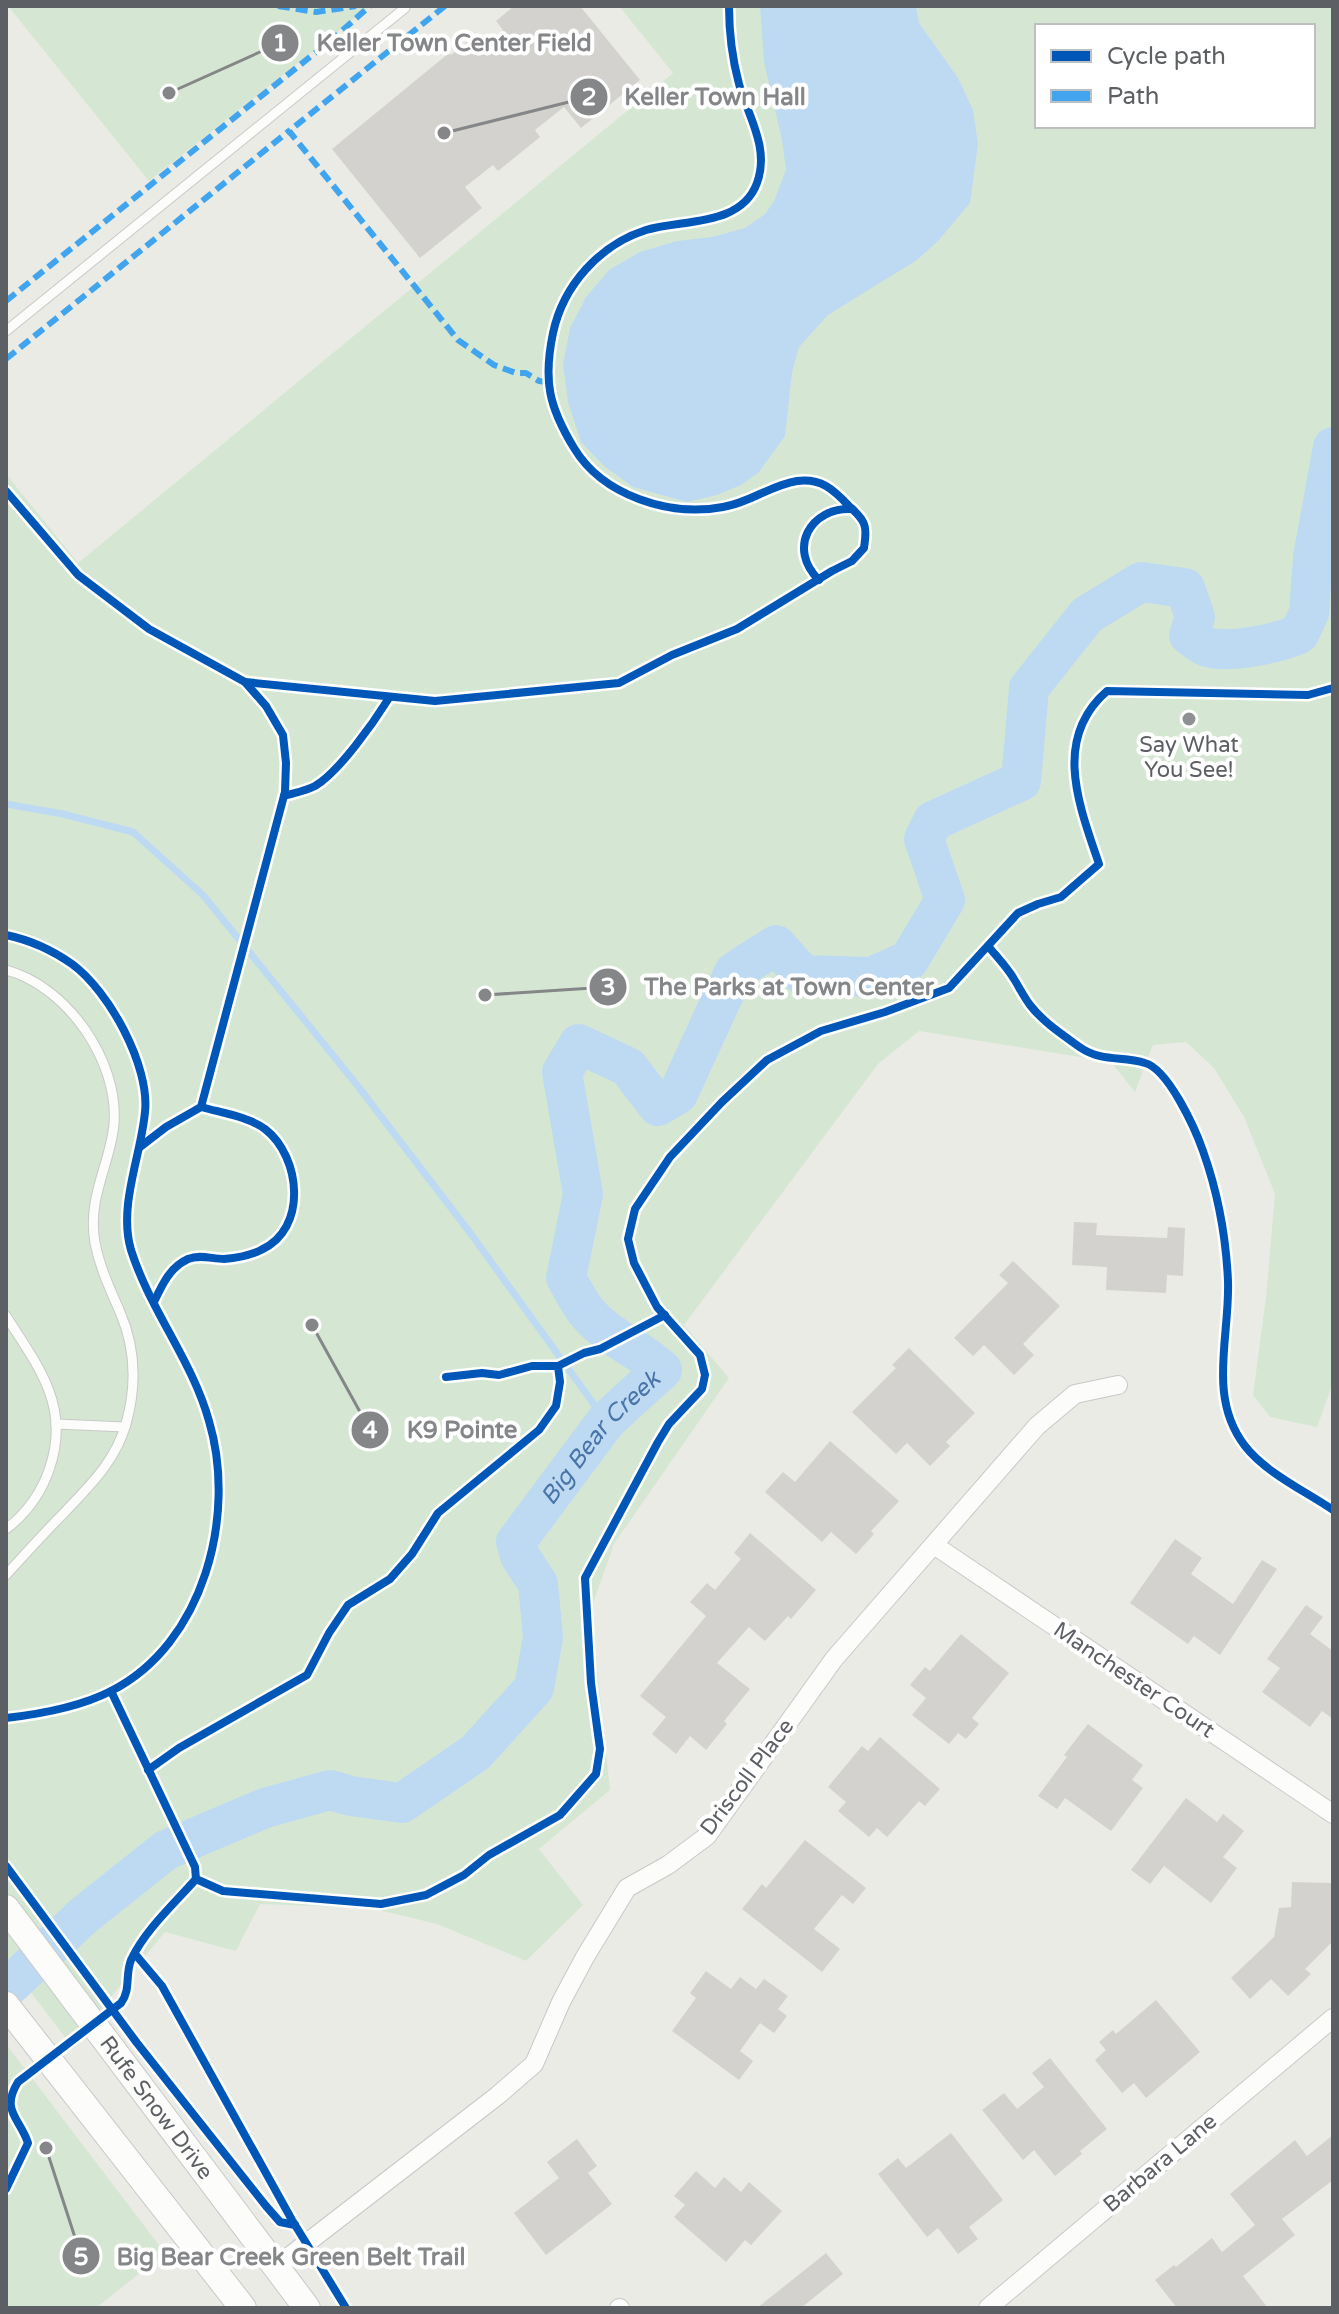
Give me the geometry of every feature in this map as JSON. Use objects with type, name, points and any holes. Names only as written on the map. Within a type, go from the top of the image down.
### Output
[{"type":"main road","name":"Rufe Snow Drive","points":[[6,1908],[307,2308]]},
{"type":"main road","points":[[6,2005],[71,2092],[243,2308]]},
{"type":"street","name":"Driscoll Place","points":[[277,2266],[534,2064],[573,1979],[627,1888],[668,1865],[707,1836],[834,1659],[1037,1426],[1075,1394],[1118,1385]]},
{"type":"street","name":"Manchester Court","points":[[934,1545],[1333,1814]]},
{"type":"street","name":"Barbara Lane","points":[[988,2308],[1333,2018]]},
{"type":"lane","points":[[6,331],[405,7]]},
{"type":"lane","points":[[6,970],[51,992],[95,1049],[106,1072],[112,1094],[114,1127],[99,1179],[94,1217],[95,1242],[129,1336],[135,1380],[125,1427],[108,1465],[6,1575]]},
{"type":"lane","points":[[6,1316],[38,1366],[50,1394],[56,1424],[54,1451],[46,1481],[28,1508],[6,1529]]},
{"type":"lane","points":[[56,1424],[125,1427]]},
{"type":"green space","points":[[8,6],[370,6],[149,181]]},
{"type":"green space","points":[[619,6],[1333,6],[1333,1383],[1317,1427],[1270,1417],[1253,1395],[1275,1194],[1244,1117],[1214,1068],[1186,1042],[1153,1045],[1135,1092],[1111,1062],[919,1031],[878,1064],[684,1325],[729,1378],[614,1544],[591,1609],[610,1790],[539,1849],[583,1905],[526,1961],[437,1924],[370,1908],[260,1904],[236,1951],[165,1932],[111,1997],[74,2049],[6,1960],[6,474],[78,563],[673,73]]},
{"type":"green space","points":[[6,2044],[165,2253],[96,2308],[6,2308]]},
{"type":"water","points":[[760,6],[916,6],[919,23],[958,78],[973,110],[978,144],[970,203],[938,241],[917,260],[828,315],[799,347],[792,372],[785,436],[759,472],[741,485],[717,495],[687,502],[633,487],[604,466],[581,442],[568,402],[563,364],[570,328],[586,297],[609,270],[640,252],[677,241],[712,237],[745,228],[765,214],[774,201],[786,170],[764,62]]},
{"type":"building","points":[[514,6],[580,6],[640,80],[581,128],[564,107],[535,130],[540,137],[498,171],[493,165],[465,187],[482,208],[420,258],[332,149],[449,53],[451,55],[467,42],[475,52],[503,30],[496,21]]},
{"type":"building","points":[[1074,1222],[1097,1223],[1096,1235],[1167,1238],[1168,1227],[1185,1228],[1183,1276],[1167,1275],[1166,1293],[1106,1290],[1107,1267],[1072,1265]]},
{"type":"building","points":[[1013,1261],[1060,1306],[1023,1344],[1034,1355],[1014,1375],[984,1345],[973,1356],[954,1338],[1008,1283],[999,1275]]},
{"type":"building","points":[[909,1348],[975,1413],[946,1442],[950,1446],[930,1466],[907,1443],[896,1454],[852,1412],[896,1368],[892,1365]]},
{"type":"building","points":[[830,1441],[899,1501],[871,1531],[874,1534],[856,1554],[831,1532],[822,1542],[765,1492],[783,1472],[795,1482]]},
{"type":"building","points":[[750,1533],[816,1590],[791,1619],[788,1616],[765,1641],[749,1627],[717,1663],[750,1689],[706,1750],[690,1736],[676,1754],[652,1734],[666,1717],[640,1696],[706,1616],[690,1602],[707,1583],[715,1590],[741,1559],[734,1553]]},
{"type":"building","points":[[1175,1539],[1202,1558],[1191,1574],[1233,1604],[1262,1560],[1277,1569],[1220,1655],[1194,1636],[1188,1644],[1130,1603]]},
{"type":"building","points":[[1306,1605],[1323,1617],[1310,1634],[1333,1651],[1333,1719],[1322,1711],[1310,1727],[1262,1692],[1280,1668],[1267,1659]]},
{"type":"building","points":[[961,1634],[1009,1673],[972,1718],[979,1724],[966,1739],[958,1733],[949,1744],[912,1715],[926,1698],[910,1685],[925,1667],[930,1671]]},
{"type":"building","points":[[1088,1724],[1143,1765],[1132,1780],[1143,1788],[1111,1831],[1065,1798],[1057,1809],[1038,1796]]},
{"type":"building","points":[[880,1737],[940,1789],[925,1806],[919,1801],[887,1837],[877,1828],[869,1837],[838,1811],[846,1802],[828,1787],[862,1746],[868,1751]]},
{"type":"building","points":[[1186,1798],[1217,1822],[1223,1814],[1244,1831],[1223,1857],[1237,1868],[1211,1903],[1164,1866],[1150,1884],[1131,1870]]},
{"type":"building","points":[[805,1840],[866,1888],[853,1904],[842,1895],[814,1929],[840,1949],[822,1972],[742,1909],[762,1884],[766,1888]]},
{"type":"building","points":[[1292,1882],[1333,1883],[1333,1941],[1305,1969],[1311,1974],[1288,1996],[1271,1979],[1250,1999],[1231,1978],[1274,1937],[1279,1908],[1291,1907]]},
{"type":"building","points":[[706,1971],[731,1989],[740,1977],[756,1989],[764,1979],[788,1996],[778,2009],[787,2016],[774,2033],[760,2023],[740,2051],[753,2061],[739,2080],[672,2031],[696,1998],[690,1993]]},
{"type":"building","points":[[1156,2000],[1200,2052],[1146,2098],[1134,2083],[1122,2093],[1095,2060],[1106,2050],[1099,2042],[1113,2030],[1116,2034]]},
{"type":"building","points":[[1050,2058],[1107,2129],[1055,2176],[1034,2150],[1023,2160],[982,2110],[1004,2093],[1017,2109],[1044,2087],[1032,2073]]},
{"type":"building","points":[[951,2133],[1003,2200],[969,2227],[978,2239],[958,2254],[938,2228],[927,2237],[878,2174],[898,2158],[906,2168]]},
{"type":"building","points":[[1333,2135],[1333,2180],[1282,2219],[1295,2235],[1243,2276],[1268,2308],[1177,2308],[1155,2280],[1212,2238],[1222,2252],[1255,2225],[1230,2194],[1295,2140],[1307,2156]]},
{"type":"building","points":[[577,2139],[597,2166],[588,2173],[612,2204],[546,2255],[514,2213],[559,2178],[547,2162]]},
{"type":"building","points":[[696,2171],[715,2188],[724,2177],[741,2192],[749,2182],[782,2211],[751,2245],[745,2240],[726,2262],[674,2217],[685,2205],[674,2196]]},
{"type":"building","points":[[826,2253],[843,2274],[801,2308],[757,2308]]},
{"type":"waterway","name":"Big Bear Creek","points":[[6,1989],[83,1916],[166,1850],[265,1808],[330,1790],[402,1803],[475,1753],[534,1688],[543,1637],[538,1584],[520,1556],[516,1542],[606,1421],[662,1370],[594,1320],[566,1278],[583,1194],[562,1072],[579,1044],[628,1067],[658,1106],[678,1094],[734,972],[776,945],[803,975],[872,977],[909,960],[945,900],[924,839],[933,821],[1021,781],[1029,688],[1087,615],[1141,582],[1185,588],[1195,617],[1189,635],[1205,646],[1238,649],[1299,634],[1309,613],[1313,557],[1333,447]]},
{"type":"waterway","points":[[6,804],[63,814],[133,832],[203,895],[357,1085],[471,1234],[606,1421]]},
{"type":"marked path","points":[[278,6],[316,12],[356,6]]},
{"type":"marked path","points":[[6,301],[370,6]]},
{"type":"marked path","points":[[445,6],[289,131],[458,340],[494,365],[547,382]]},
{"type":"marked path","points":[[6,359],[289,131]]},
{"type":"cycle path","points":[[245,682],[435,701],[619,683],[672,655],[737,629],[852,561],[864,548],[863,521],[832,490],[813,481],[787,483],[733,505],[703,509],[660,505],[620,490],[602,479],[574,448],[550,393],[553,333],[565,299],[586,270],[613,246],[629,237],[646,230],[709,219],[738,207],[749,197],[757,183],[761,157],[737,74],[731,45],[729,6]]},
{"type":"cycle path","points":[[6,491],[78,575],[149,629],[245,682],[266,706],[283,735],[285,792],[201,1107]]},
{"type":"cycle path","points":[[819,580],[805,556],[804,543],[808,532],[825,515],[852,509]]},
{"type":"cycle path","points":[[6,2189],[28,2143],[11,2107],[18,2082],[121,2003],[126,1993],[129,1966],[137,1949],[196,1879],[223,1891],[381,1904],[426,1895],[560,1815],[596,1774],[600,1749],[591,1683],[585,1578],[658,1442],[669,1424],[702,1389],[705,1375],[700,1355],[657,1307],[634,1263],[628,1239],[635,1209],[670,1157],[767,1060],[821,1031],[949,988],[1018,913],[1061,897],[1099,864],[1078,796],[1075,751],[1080,730],[1090,710],[1107,691],[1308,695],[1333,688]]},
{"type":"cycle path","points":[[284,796],[311,788],[335,770],[389,698]]},
{"type":"cycle path","points":[[6,935],[49,950],[86,976],[113,1011],[134,1052],[145,1094],[145,1112],[127,1216],[131,1250],[202,1399],[217,1458],[219,1496],[215,1535],[205,1574],[190,1610],[169,1642],[143,1670],[99,1697],[60,1709],[6,1718]]},
{"type":"cycle path","points":[[988,946],[1030,1005],[1054,1028],[1089,1052],[1137,1061],[1154,1068],[1180,1101],[1203,1151],[1223,1232],[1228,1281],[1223,1387],[1233,1427],[1245,1446],[1264,1465],[1333,1510]]},
{"type":"cycle path","points":[[140,1147],[166,1127],[201,1107],[234,1115],[265,1129],[277,1141],[292,1174],[294,1192],[287,1226],[276,1240],[261,1250],[243,1256],[224,1259],[202,1257],[182,1262],[171,1272],[154,1302]]},
{"type":"cycle path","points":[[446,1377],[482,1373],[499,1375],[532,1366],[558,1366],[600,1349],[665,1315]]},
{"type":"cycle path","points":[[148,1770],[179,1748],[307,1675],[348,1605],[390,1579],[412,1554],[438,1513],[539,1430],[556,1406],[560,1382],[558,1366]]},
{"type":"cycle path","points":[[111,1691],[195,1867],[196,1879]]},
{"type":"cycle path","points":[[6,1866],[137,2043],[266,2206],[280,2222],[295,2225]]},
{"type":"cycle path","points":[[135,1954],[162,1986],[292,2220],[346,2308]]},
{"type":"place","name":"Keller Town Center Field","points":[[169,93]]},
{"type":"place","name":"Keller Town Hall","points":[[444,133]]},
{"type":"place","name":"Say What You See!","points":[[1189,719]]},
{"type":"place","name":"The Parks at Town Center","points":[[485,995]]},
{"type":"place","name":"K9 Pointe","points":[[312,1325]]},
{"type":"place","name":"Big Bear Creek Green Belt Trail","points":[[46,2148]]}]
